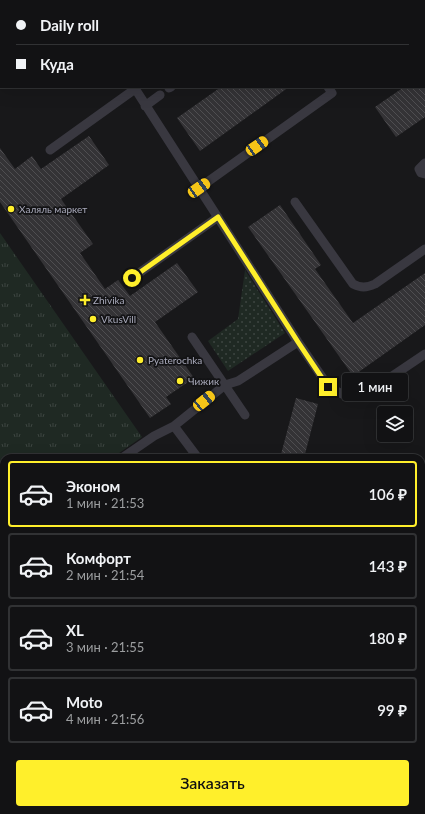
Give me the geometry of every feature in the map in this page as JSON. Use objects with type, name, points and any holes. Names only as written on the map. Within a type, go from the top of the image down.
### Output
[{"type":"lane","points":[[50,150],[134,88],[328,387],[342,394],[353,396],[367,393],[425,354]]},
{"type":"lane","points":[[199,188],[332,93],[329,88]]},
{"type":"lane","points":[[145,106],[160,95]]},
{"type":"lane","points":[[425,163],[419,169],[421,173],[425,174]]},
{"type":"lane","points":[[295,202],[353,284],[360,288],[368,288],[375,284],[425,249]]},
{"type":"lane","points":[[132,278],[218,217]]},
{"type":"lane","points":[[192,337],[245,415]]},
{"type":"lane","points":[[128,454],[154,436],[174,426],[225,385],[238,381],[298,342]]},
{"type":"lane","points":[[174,426],[195,454]]},
{"type":"green space","points":[[0,233],[142,437],[118,454],[0,454]]},
{"type":"green space","points":[[245,270],[285,333],[228,371],[208,341],[238,319]]},
{"type":"building","points":[[220,88],[288,88],[200,151],[177,118]]},
{"type":"building","points":[[403,88],[425,88],[425,117],[396,137],[375,107]]},
{"type":"building","points":[[89,136],[109,165],[61,199],[93,244],[80,253],[105,289],[118,280],[130,296],[177,263],[198,292],[155,322],[194,378],[166,397],[171,404],[150,418],[0,202],[0,148],[15,169],[32,156],[41,169]]},
{"type":"building","points":[[280,205],[321,265],[315,269],[353,323],[425,273],[425,325],[353,376],[248,227]]},
{"type":"building","points":[[296,398],[318,404],[305,454],[281,454]]},
{"type":"place","name":"Халяль маркет","points":[[11,209]]},
{"type":"place","name":"Zhivika","points":[[85,300]]},
{"type":"place","name":"VkusVill","points":[[93,319]]},
{"type":"place","name":"Pyaterochka","points":[[140,360]]},
{"type":"place","name":"Чижик","points":[[180,381]]},
{"type":"route","points":[[132,278],[218,217],[328,387]]}]
